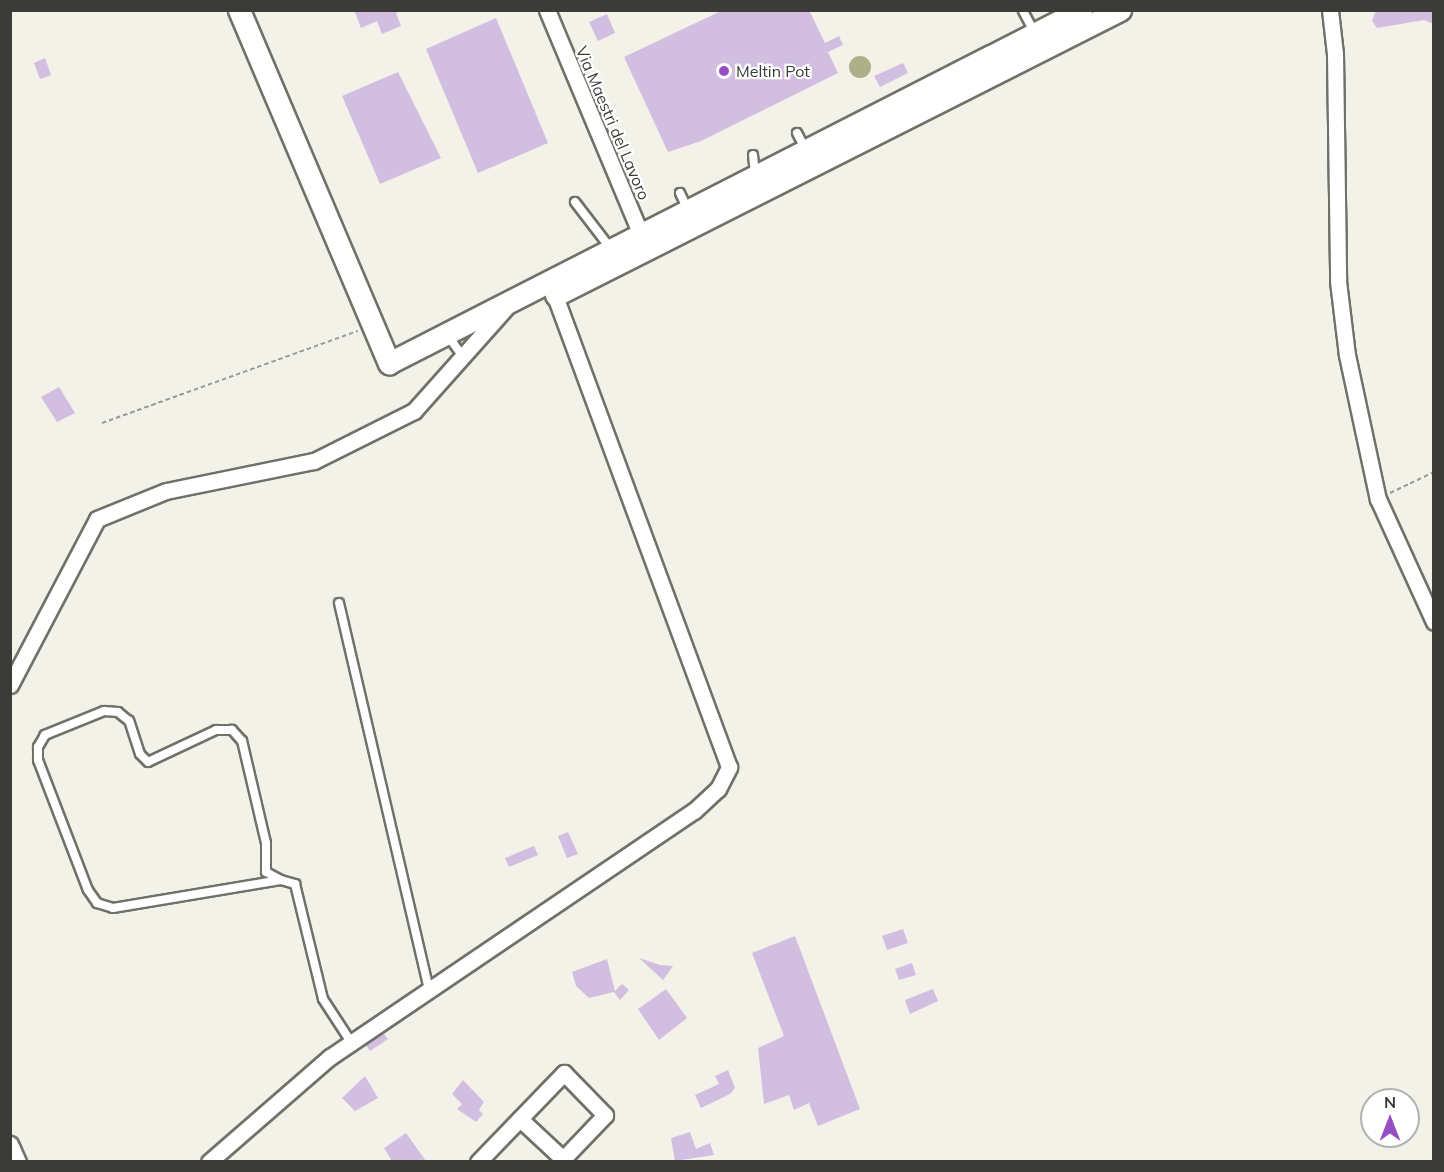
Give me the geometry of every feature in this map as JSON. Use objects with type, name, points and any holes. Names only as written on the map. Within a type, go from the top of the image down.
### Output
[{"type":"street","points":[[239,10],[371,326],[389,363],[644,241],[689,209],[758,178],[810,159],[1039,41],[1109,13]]},
{"type":"street","name":"Via Maestri del Lavoro","points":[[547,10],[644,241]]},
{"type":"street","points":[[1039,41],[1081,10]]},
{"type":"street","points":[[1329,10],[1334,23],[1338,281],[1347,355],[1378,499],[1434,622]]},
{"type":"street","points":[[208,1161],[351,1042],[644,848],[718,789],[729,767],[552,287]]},
{"type":"street","points":[[10,685],[97,519],[166,491],[314,460],[414,411],[509,305]]},
{"type":"street","points":[[478,1161],[564,1073],[605,1115],[563,1160],[520,1119]]},
{"type":"street","points":[[10,1144],[18,1161]]},
{"type":"lane","points":[[1023,11],[1039,41]]},
{"type":"lane","points":[[797,133],[810,159]]},
{"type":"lane","points":[[753,155],[758,178]]},
{"type":"lane","points":[[743,160],[758,178]]},
{"type":"lane","points":[[575,202],[614,256]]},
{"type":"lane","points":[[447,335],[462,355]]},
{"type":"lane","points":[[339,603],[429,989]]},
{"type":"lane","points":[[281,880],[113,908],[97,903],[88,890],[38,760],[38,747],[45,735],[104,711],[118,712],[129,721],[140,754],[148,762],[216,730],[232,730],[242,741],[266,843],[266,872],[295,884],[323,999],[351,1042]]},
{"type":"path","points":[[102,423],[371,326]]},
{"type":"path","points":[[1378,499],[1434,472]]},
{"type":"shaded area","points":[[860,56],[868,59],[871,67],[868,75],[860,78],[852,75],[849,67],[852,59]]},
{"type":"building","points":[[354,10],[403,10],[396,13],[401,26],[382,34],[377,21],[361,28]]},
{"type":"building","name":"Meltin Pot","points":[[723,10],[809,10],[825,43],[839,36],[843,45],[828,52],[838,73],[701,141],[668,152],[624,57]]},
{"type":"building","points":[[1376,10],[1434,10],[1434,24],[1424,20],[1377,28],[1372,21]]},
{"type":"building","points":[[607,14],[615,33],[598,41],[589,22]]},
{"type":"building","points":[[496,18],[548,143],[478,173],[426,49]]},
{"type":"building","points":[[45,58],[51,75],[40,79],[34,63]]},
{"type":"building","points":[[903,63],[908,73],[880,87],[874,76]]},
{"type":"building","points":[[398,72],[441,158],[380,184],[342,96]]},
{"type":"building","points":[[59,387],[75,413],[57,422],[41,397]]},
{"type":"building","points":[[568,832],[578,854],[567,858],[558,836]]},
{"type":"building","points":[[534,846],[538,855],[509,867],[505,858]]},
{"type":"building","points":[[903,929],[908,943],[887,950],[882,936]]},
{"type":"building","points":[[795,936],[860,1109],[818,1126],[809,1103],[794,1110],[789,1095],[764,1104],[758,1048],[784,1036],[752,953]]},
{"type":"building","points":[[639,958],[660,965],[673,966],[663,980]]},
{"type":"building","points":[[607,959],[615,991],[622,984],[629,990],[620,1000],[614,992],[589,998],[576,986],[572,972]]},
{"type":"building","points":[[912,963],[916,975],[899,980],[895,969]]},
{"type":"building","points":[[666,989],[687,1018],[659,1040],[638,1009]]},
{"type":"building","points":[[933,989],[938,1001],[910,1014],[905,1000]]},
{"type":"building","points":[[383,1033],[388,1039],[370,1051],[366,1045]]},
{"type":"building","points":[[728,1070],[735,1088],[730,1094],[701,1108],[695,1095],[719,1084],[715,1076]]},
{"type":"building","points":[[365,1076],[378,1098],[355,1111],[342,1098]]},
{"type":"building","points":[[463,1080],[484,1102],[479,1110],[483,1114],[476,1122],[457,1109],[462,1104],[452,1094]]},
{"type":"building","points":[[690,1132],[696,1149],[710,1143],[714,1155],[675,1161],[671,1138]]},
{"type":"building","points":[[406,1133],[426,1161],[392,1161],[384,1148]]},
{"type":"place","name":"Meltin Pot","points":[[724,71]]}]
